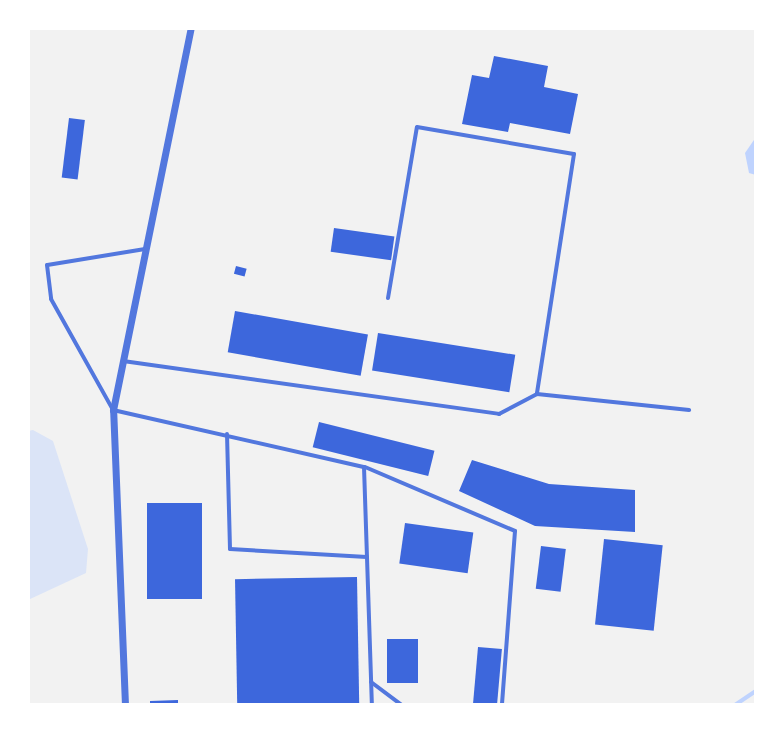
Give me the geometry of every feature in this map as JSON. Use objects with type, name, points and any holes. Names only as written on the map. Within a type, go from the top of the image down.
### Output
[{"type":"street","points":[[125,705],[113,410],[191,28]]},
{"type":"lane","points":[[388,298],[417,127],[574,154],[537,394]]},
{"type":"lane","points":[[146,249],[47,265],[51,299],[113,410],[364,467],[515,531],[502,705]]},
{"type":"lane","points":[[123,361],[499,414],[537,394],[689,410]]},
{"type":"lane","points":[[227,434],[230,549],[367,557]]},
{"type":"lane","points":[[364,467],[372,705]]},
{"type":"lane","points":[[371,682],[402,705]]},
{"type":"shaded area","points":[[33,430],[53,441],[88,549],[86,573],[28,600],[28,431]]},
{"type":"water","points":[[756,137],[756,175],[749,173],[745,153]]},
{"type":"building","points":[[494,56],[548,66],[544,87],[578,94],[570,134],[510,123],[508,132],[462,124],[472,75],[489,78]]},
{"type":"building","points":[[69,118],[85,120],[78,180],[62,178]]},
{"type":"building","points":[[334,228],[394,236],[391,260],[331,252]]},
{"type":"building","points":[[236,266],[247,269],[245,277],[234,274]]},
{"type":"building","points":[[235,311],[368,334],[361,376],[228,352]]},
{"type":"building","points":[[378,333],[515,355],[509,392],[372,371]]},
{"type":"building","points":[[319,422],[434,451],[428,476],[313,447]]},
{"type":"building","points":[[472,460],[549,484],[635,490],[635,532],[535,526],[459,491]]},
{"type":"building","points":[[147,503],[202,503],[202,599],[147,599]]},
{"type":"building","points":[[405,523],[473,533],[468,573],[399,564]]},
{"type":"building","points":[[604,539],[663,545],[654,631],[595,625]]},
{"type":"building","points":[[541,546],[566,549],[561,592],[536,589]]},
{"type":"building","points":[[357,577],[359,705],[237,705],[235,579]]},
{"type":"building","points":[[387,639],[418,639],[418,683],[387,683]]},
{"type":"building","points":[[478,647],[502,649],[497,705],[473,705]]},
{"type":"building","points":[[178,700],[178,705],[150,705],[150,701]]},
{"type":"waterway","points":[[735,705],[756,691]]}]
